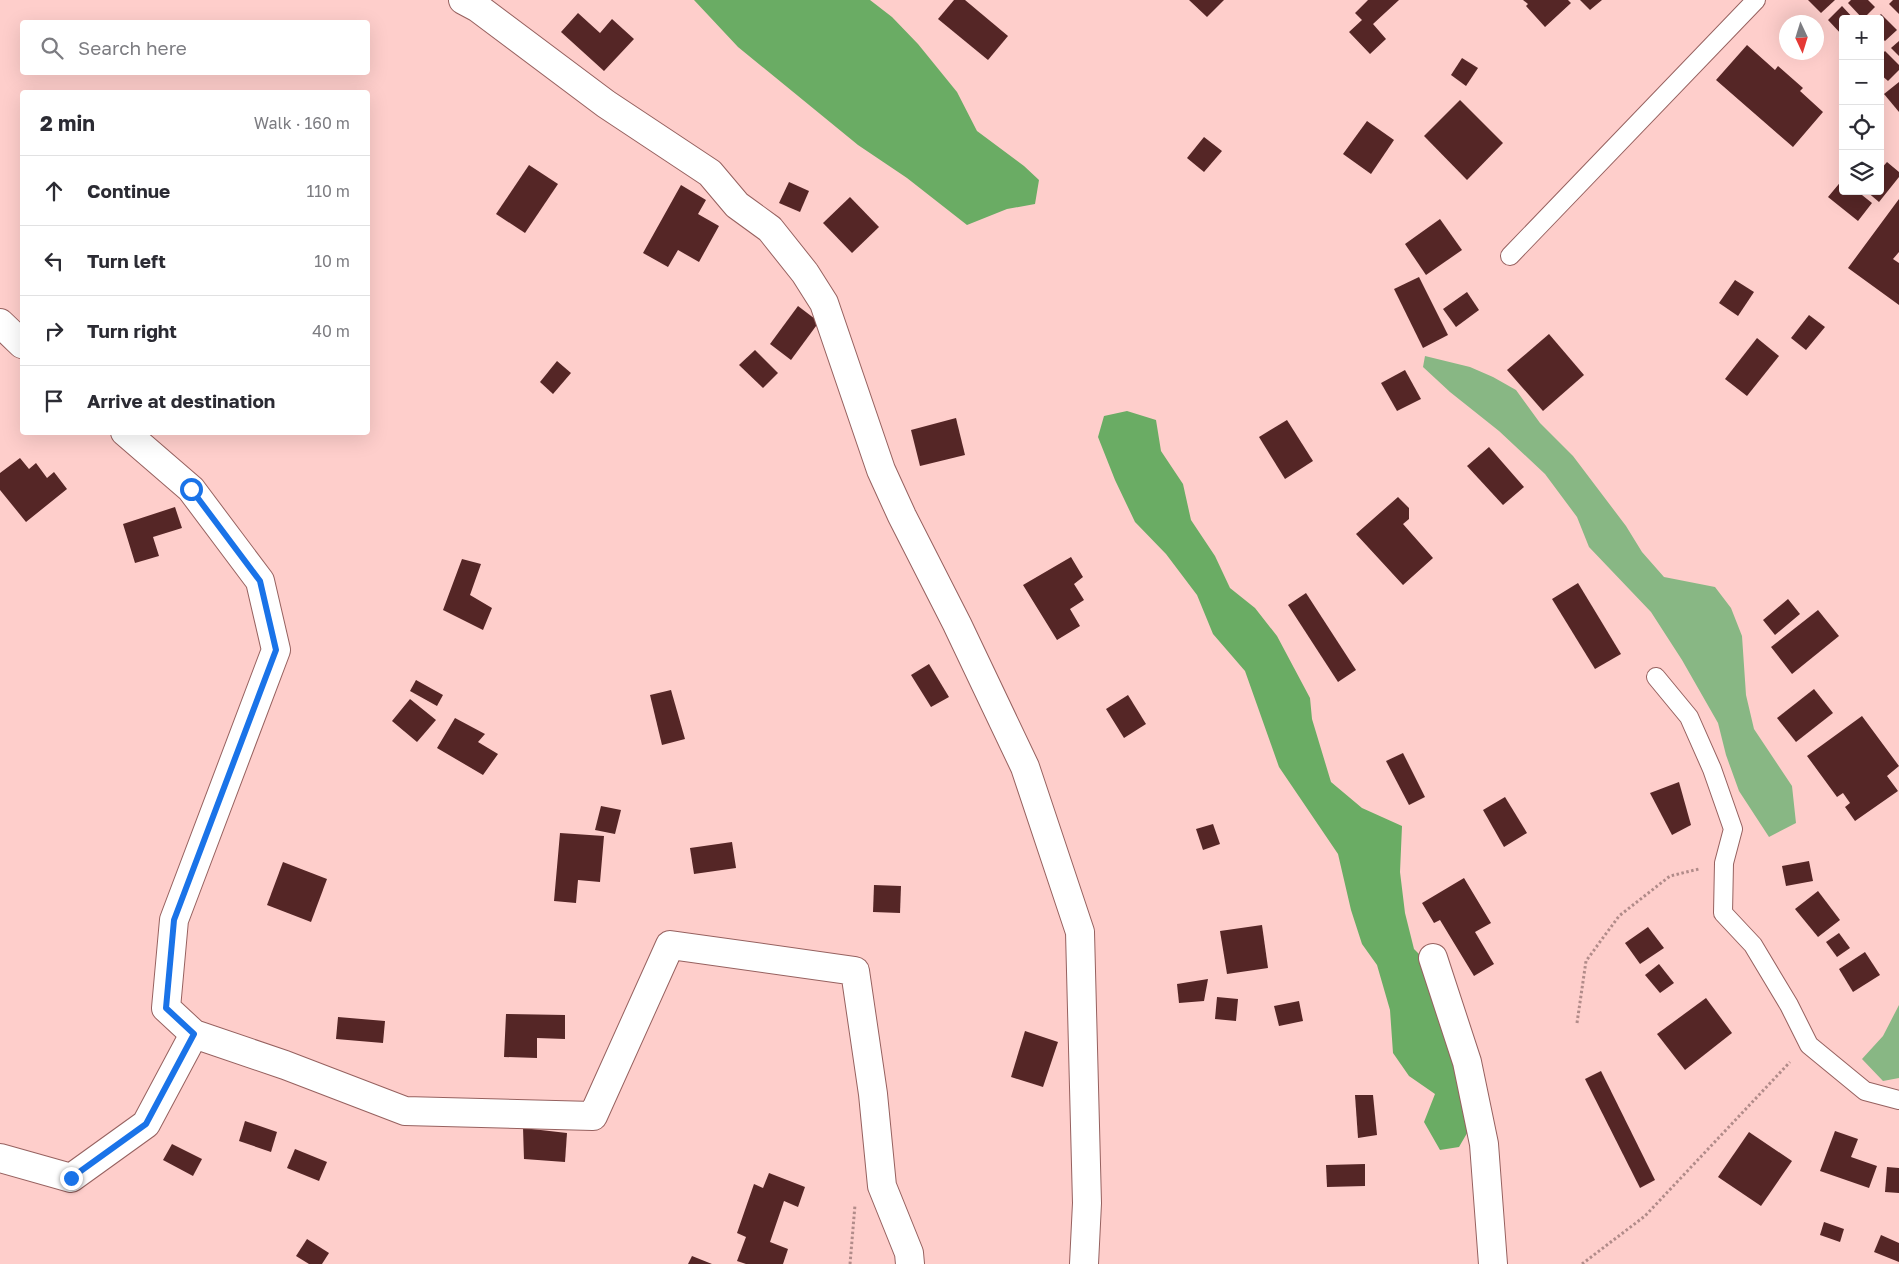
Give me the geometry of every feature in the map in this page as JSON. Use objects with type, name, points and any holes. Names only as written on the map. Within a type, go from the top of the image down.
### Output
[{"type":"street","points":[[464,0],[478,8],[606,104],[710,172],[737,205],[770,229],[805,272],[824,303],[881,470],[902,516],[957,624],[1024,767],[1080,932],[1087,1203],[1084,1264]]},
{"type":"street","points":[[0,323],[20,342]]},
{"type":"street","points":[[128,435],[191,489],[260,581],[276,650],[174,920],[166,1008],[194,1034],[285,1065],[405,1111],[593,1116],[670,945],[855,971],[874,1094],[882,1186],[909,1253],[910,1264]]},
{"type":"street","points":[[1433,958],[1467,1062],[1484,1144],[1493,1264]]},
{"type":"street","points":[[0,1158],[71,1178],[146,1124],[194,1034]]},
{"type":"lane","points":[[1510,256],[1756,0]]},
{"type":"lane","points":[[1656,677],[1689,717],[1715,778],[1733,830],[1724,862],[1723,913],[1753,945],[1789,1005],[1809,1045],[1865,1091],[1899,1100]]},
{"type":"path","points":[[1578,1023],[1586,961],[1619,916],[1670,876],[1724,862]]},
{"type":"path","points":[[1582,1264],[1645,1216],[1809,1045]]},
{"type":"path","points":[[850,1264],[855,1199],[882,1186]]},
{"type":"green space","points":[[694,0],[870,0],[892,17],[918,44],[957,92],[977,131],[1024,166],[1039,180],[1035,204],[1007,209],[967,225],[907,178],[858,145],[738,47]]},
{"type":"green space","points":[[1425,356],[1470,367],[1516,390],[1540,423],[1573,456],[1626,526],[1642,552],[1664,577],[1715,587],[1731,608],[1742,636],[1746,695],[1754,729],[1792,786],[1796,823],[1769,837],[1739,791],[1726,755],[1718,723],[1682,660],[1651,612],[1589,547],[1577,517],[1545,474],[1499,431],[1450,392],[1423,367]]},
{"type":"green space","points":[[1127,411],[1156,420],[1161,451],[1183,484],[1191,520],[1215,556],[1230,588],[1255,608],[1277,636],[1310,698],[1312,719],[1331,782],[1362,808],[1402,826],[1400,872],[1405,913],[1414,949],[1438,973],[1477,1116],[1459,1147],[1440,1150],[1424,1122],[1435,1094],[1409,1076],[1393,1053],[1390,1010],[1377,965],[1362,944],[1351,910],[1338,854],[1279,767],[1245,671],[1213,634],[1197,595],[1166,554],[1135,522],[1115,480],[1098,437],[1104,416]]},
{"type":"green space","points":[[1899,1005],[1899,1078],[1883,1081],[1862,1059],[1883,1036]]},
{"type":"building","points":[[954,0],[965,0],[1008,36],[988,60],[938,19]]},
{"type":"building","points":[[1189,0],[1224,0],[1207,17]]},
{"type":"building","points":[[1368,0],[1399,0],[1373,24],[1386,39],[1370,54],[1349,32],[1362,20],[1355,13]]},
{"type":"building","points":[[1523,0],[1568,0],[1571,3],[1545,27]]},
{"type":"building","points":[[1580,0],[1602,0],[1590,10]]},
{"type":"building","points":[[1808,0],[1835,0],[1821,13]]},
{"type":"building","points":[[1851,0],[1868,0],[1875,7],[1867,15],[1859,15],[1848,3]]},
{"type":"building","points":[[1893,0],[1899,0],[1899,14],[1889,4]]},
{"type":"building","points":[[1842,6],[1850,15],[1839,15],[1839,32],[1828,20]]},
{"type":"building","points":[[578,13],[600,33],[612,19],[634,39],[604,71],[561,32]]},
{"type":"building","points":[[1884,17],[1897,30],[1884,40]]},
{"type":"building","points":[[1899,41],[1899,56],[1891,48]]},
{"type":"building","points":[[1747,45],[1775,70],[1778,66],[1803,88],[1800,91],[1823,112],[1793,147],[1716,80]]},
{"type":"building","points":[[1884,52],[1899,65],[1899,70],[1888,81],[1884,78]]},
{"type":"building","points":[[1462,58],[1478,68],[1466,86],[1451,75]]},
{"type":"building","points":[[1899,82],[1899,112],[1884,94]]},
{"type":"building","points":[[1460,100],[1503,143],[1467,180],[1424,136]]},
{"type":"building","points":[[1367,121],[1394,140],[1371,174],[1343,154]]},
{"type":"building","points":[[1204,137],[1222,151],[1204,172],[1187,158]]},
{"type":"building","points":[[1887,162],[1899,172],[1899,177],[1879,202],[1871,195],[1884,195],[1884,165]]},
{"type":"building","points":[[529,165],[558,184],[525,233],[496,214]]},
{"type":"building","points":[[789,182],[809,191],[800,212],[779,203]]},
{"type":"building","points":[[1839,184],[1839,195],[1862,195],[1872,203],[1858,221],[1828,197]]},
{"type":"building","points":[[681,185],[706,200],[698,214],[719,226],[699,262],[678,250],[668,267],[643,253]]},
{"type":"building","points":[[850,197],[879,227],[852,253],[823,223]]},
{"type":"building","points":[[1899,199],[1899,252],[1893,259],[1899,263],[1899,305],[1848,268]]},
{"type":"building","points":[[1440,219],[1462,250],[1426,275],[1405,244]]},
{"type":"building","points":[[1419,277],[1448,335],[1423,348],[1394,289]]},
{"type":"building","points":[[1735,280],[1754,292],[1738,316],[1719,303]]},
{"type":"building","points":[[1467,292],[1479,310],[1456,327],[1443,309]]},
{"type":"building","points":[[798,306],[819,322],[791,360],[770,344]]},
{"type":"building","points":[[1809,315],[1825,327],[1806,350],[1791,338]]},
{"type":"building","points":[[1549,334],[1584,375],[1543,411],[1507,370]]},
{"type":"building","points":[[1757,338],[1779,356],[1747,396],[1725,379]]},
{"type":"building","points":[[755,350],[778,373],[763,388],[739,365]]},
{"type":"building","points":[[557,361],[571,373],[553,394],[540,382]]},
{"type":"building","points":[[1405,370],[1421,399],[1397,411],[1381,383]]},
{"type":"building","points":[[956,418],[965,455],[920,466],[911,430]]},
{"type":"building","points":[[1287,420],[1313,461],[1285,479],[1259,437]]},
{"type":"building","points":[[1489,447],[1524,487],[1503,505],[1467,466]]},
{"type":"building","points":[[20,458],[29,469],[36,463],[47,478],[54,472],[67,489],[26,522],[0,490],[0,473]]},
{"type":"building","points":[[1398,497],[1409,508],[1409,519],[1403,524],[1433,558],[1403,585],[1356,534]]},
{"type":"building","points":[[175,507],[182,528],[153,537],[159,556],[135,563],[123,524]]},
{"type":"building","points":[[1071,557],[1083,577],[1074,584],[1084,600],[1070,609],[1080,626],[1057,640],[1023,585]]},
{"type":"building","points":[[462,559],[481,564],[470,595],[492,608],[483,630],[443,610]]},
{"type":"building","points":[[1578,583],[1621,654],[1595,669],[1552,599]]},
{"type":"building","points":[[1306,593],[1356,670],[1338,682],[1288,605]]},
{"type":"building","points":[[1788,599],[1800,614],[1775,635],[1763,620]]},
{"type":"building","points":[[1818,610],[1839,636],[1792,674],[1771,647]]},
{"type":"building","points":[[929,664],[949,697],[931,707],[911,675]]},
{"type":"building","points":[[416,680],[443,695],[437,706],[410,691]]},
{"type":"building","points":[[1814,689],[1833,713],[1796,742],[1777,718]]},
{"type":"building","points":[[671,690],[685,739],[662,745],[650,695]]},
{"type":"building","points":[[1128,695],[1146,724],[1124,738],[1106,709]]},
{"type":"building","points":[[410,699],[436,720],[417,742],[392,721]]},
{"type":"building","points":[[1862,716],[1899,766],[1887,776],[1898,791],[1855,821],[1845,807],[1850,803],[1843,793],[1837,797],[1807,756]]},
{"type":"building","points":[[455,718],[485,734],[478,742],[498,754],[483,775],[437,748]]},
{"type":"building","points":[[1403,753],[1425,797],[1409,805],[1386,761]]},
{"type":"building","points":[[1679,782],[1691,825],[1672,835],[1650,793]]},
{"type":"building","points":[[1505,797],[1527,833],[1504,847],[1483,810]]},
{"type":"building","points":[[601,806],[621,810],[615,834],[595,830]]},
{"type":"building","points":[[1213,824],[1220,844],[1203,850],[1196,829]]},
{"type":"building","points":[[560,833],[604,836],[600,882],[578,880],[576,903],[554,901]]},
{"type":"building","points":[[732,842],[736,868],[694,874],[690,848]]},
{"type":"building","points":[[1809,861],[1813,881],[1786,886],[1782,866]]},
{"type":"building","points":[[283,862],[327,879],[311,922],[267,905]]},
{"type":"building","points":[[1464,878],[1491,923],[1475,932],[1494,964],[1474,976],[1440,920],[1434,923],[1422,903]]},
{"type":"building","points":[[874,885],[901,886],[900,913],[873,912]]},
{"type":"building","points":[[1818,891],[1840,920],[1818,937],[1795,909]]},
{"type":"building","points":[[1262,925],[1268,968],[1227,974],[1220,931]]},
{"type":"building","points":[[1648,927],[1664,948],[1640,964],[1625,943]]},
{"type":"building","points":[[1839,933],[1850,948],[1837,957],[1826,942]]},
{"type":"building","points":[[1865,952],[1880,975],[1853,992],[1839,969]]},
{"type":"building","points":[[1659,964],[1674,983],[1660,993],[1645,975]]},
{"type":"building","points":[[1208,979],[1204,1001],[1179,1003],[1177,984]]},
{"type":"building","points":[[1217,997],[1238,999],[1236,1021],[1215,1019]]},
{"type":"building","points":[[1706,998],[1732,1033],[1685,1070],[1657,1034]]},
{"type":"building","points":[[1299,1001],[1303,1021],[1279,1026],[1274,1006]]},
{"type":"building","points":[[506,1014],[565,1015],[565,1039],[537,1038],[537,1058],[504,1057]]},
{"type":"building","points":[[338,1017],[385,1021],[383,1043],[336,1039]]},
{"type":"building","points":[[1025,1031],[1058,1042],[1043,1087],[1011,1077]]},
{"type":"building","points":[[1601,1071],[1655,1180],[1640,1188],[1585,1079]]},
{"type":"building","points":[[1355,1095],[1373,1095],[1377,1135],[1358,1138]]},
{"type":"building","points":[[245,1121],[277,1132],[271,1152],[239,1141]]},
{"type":"building","points":[[523,1128],[567,1133],[565,1162],[524,1159]]},
{"type":"building","points":[[1835,1131],[1858,1139],[1851,1157],[1877,1166],[1869,1188],[1820,1171]]},
{"type":"building","points":[[1749,1132],[1792,1161],[1761,1206],[1718,1177]]},
{"type":"building","points":[[172,1144],[202,1159],[193,1176],[163,1160]]},
{"type":"building","points":[[295,1149],[327,1162],[319,1181],[287,1168]]},
{"type":"building","points":[[1365,1164],[1365,1186],[1327,1187],[1326,1165]]},
{"type":"building","points":[[1887,1167],[1899,1168],[1899,1193],[1885,1192]]},
{"type":"building","points":[[769,1173],[805,1187],[798,1207],[784,1201],[770,1242],[788,1249],[783,1264],[746,1264],[737,1261],[746,1237],[737,1233],[754,1184],[763,1188]]},
{"type":"building","points":[[1824,1222],[1844,1229],[1840,1242],[1820,1235]]},
{"type":"building","points":[[1881,1235],[1899,1243],[1899,1262],[1874,1252]]},
{"type":"building","points":[[307,1239],[329,1253],[322,1264],[309,1264],[296,1256]]},
{"type":"building","points":[[692,1256],[712,1264],[688,1264]]},
{"type":"route","points":[[71,1178],[146,1124],[194,1034],[166,1008],[174,920],[276,650],[260,581],[191,489]]}]
